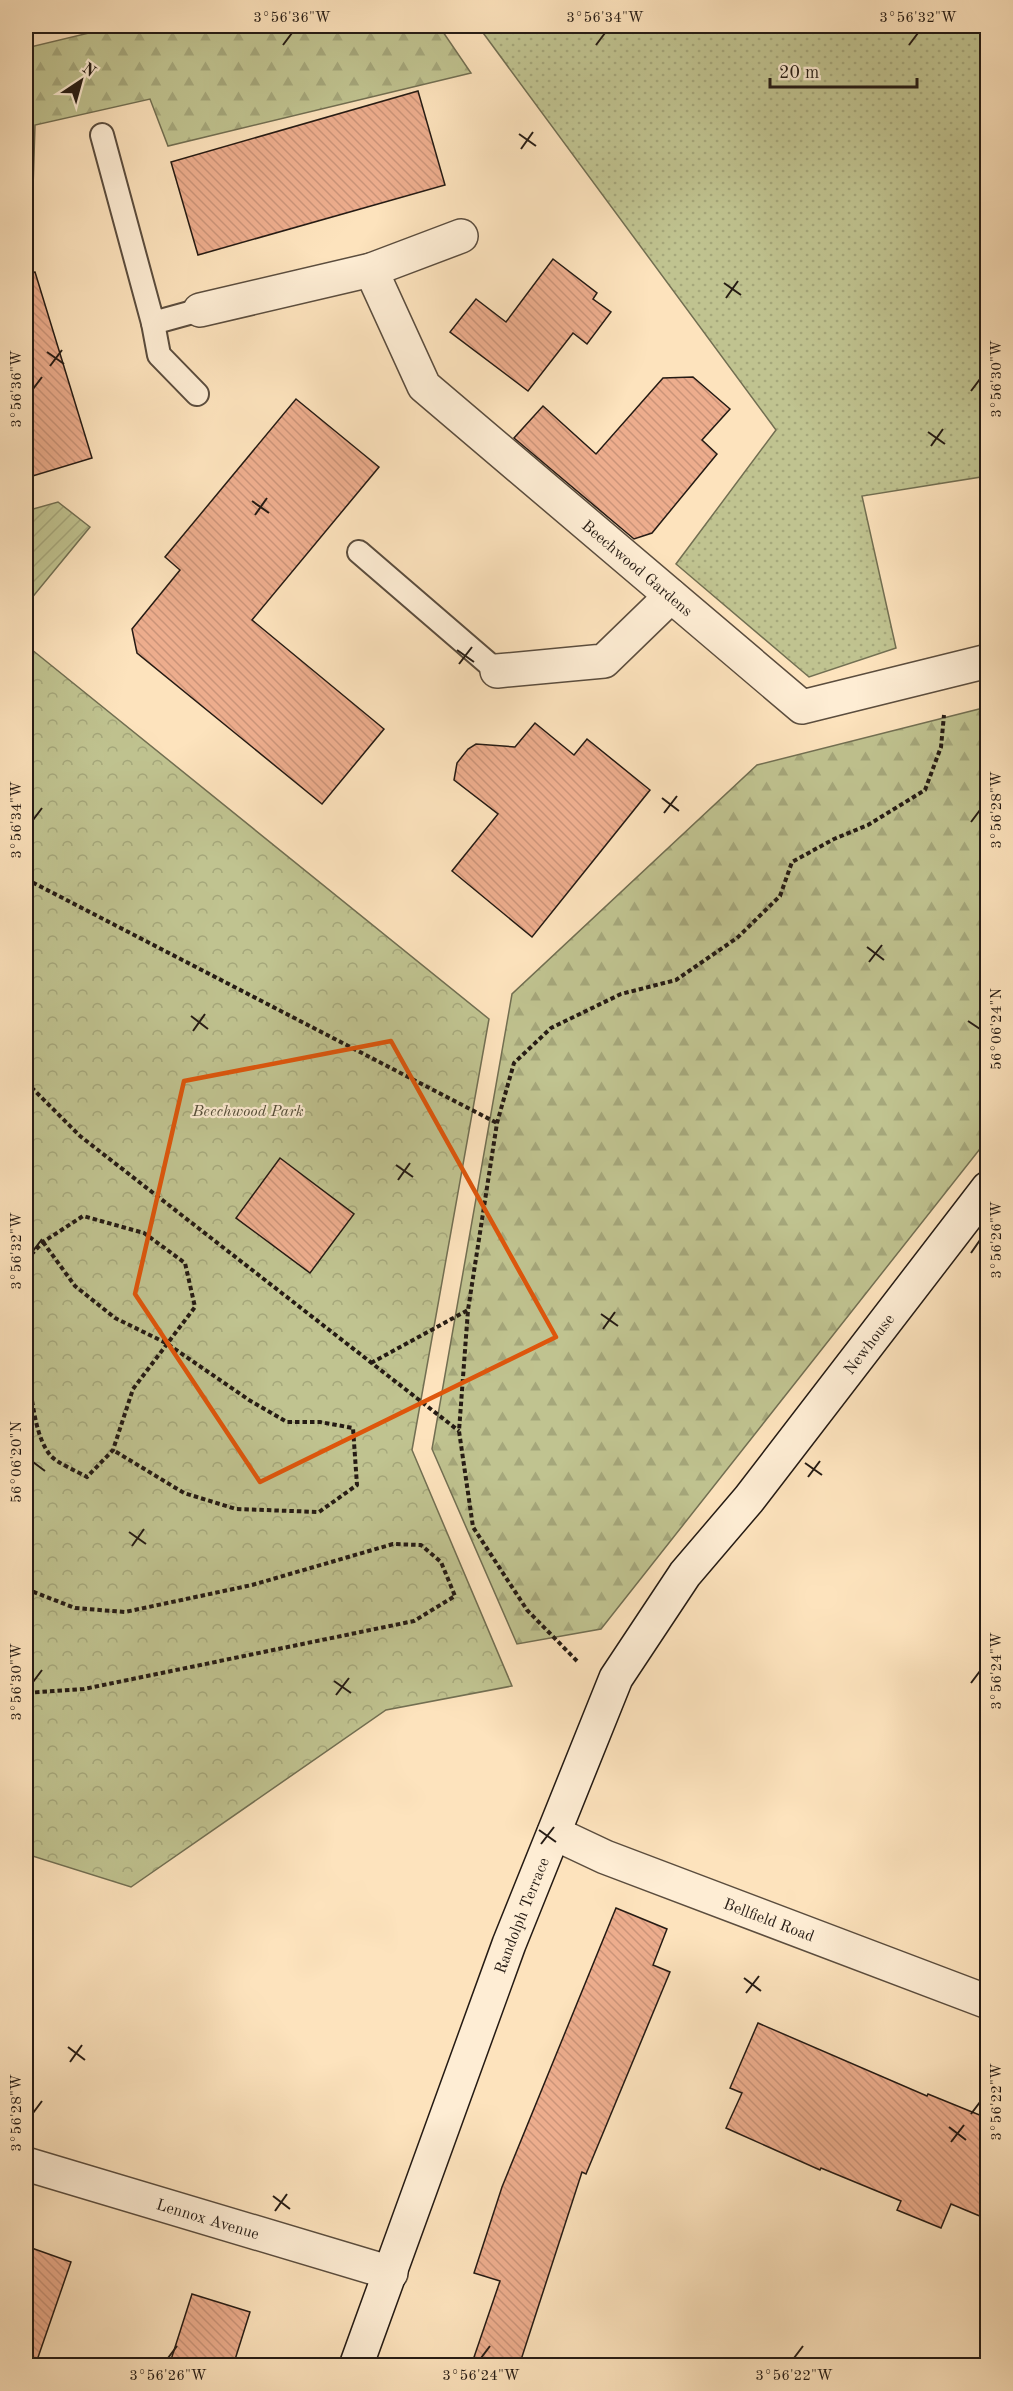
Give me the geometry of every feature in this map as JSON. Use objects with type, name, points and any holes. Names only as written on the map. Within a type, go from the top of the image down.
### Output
[{"type":"street","points":[[200,310],[371,270],[461,236]]},
{"type":"street","name":"Beechwood Gardens","points":[[371,270],[424,386],[802,707],[987,661]]},
{"type":"street","points":[[497,671],[604,661],[671,596]]},
{"type":"street","name":"Newhouse","points":[[749,1499],[987,1188]]},
{"type":"street","name":"Randolph Terrace","points":[[356,2366],[509,1944],[616,1678],[685,1574],[749,1499]]},
{"type":"street","name":"Bellfield Road","points":[[554,1833],[605,1857],[987,2002]]},
{"type":"street","name":"Lennox Avenue","points":[[26,2164],[391,2273]]},
{"type":"lane","points":[[102,135],[153,323],[159,355],[197,394]]},
{"type":"lane","points":[[153,323],[200,310]]},
{"type":"lane","points":[[359,552],[497,671]]},
{"type":"path","points":[[26,32],[57,26]]},
{"type":"path","points":[[616,1678],[577,1661],[527,1610],[473,1527],[459,1431],[468,1310],[497,1123],[514,1063],[550,1028],[621,994],[676,980],[737,938],[780,896],[792,862],[834,839],[868,825],[925,790],[941,747],[948,670]]},
{"type":"path","points":[[26,879],[497,1123]]},
{"type":"path","points":[[26,1082],[80,1136],[459,1431]]},
{"type":"path","points":[[26,1260],[43,1242],[83,1216],[144,1233],[185,1263],[195,1307],[133,1389],[113,1450],[87,1477],[51,1456],[36,1427],[26,1368]]},
{"type":"path","points":[[43,1242],[75,1286],[115,1318],[166,1343],[249,1400],[287,1422],[320,1422],[353,1428],[357,1485],[319,1512],[236,1509],[184,1493],[113,1450]]},
{"type":"path","points":[[371,1363],[468,1310]]},
{"type":"path","points":[[26,1589],[75,1608],[125,1612],[263,1582],[393,1544],[421,1545],[441,1562],[455,1596],[414,1621],[84,1689],[26,1693]]},
{"type":"highlighted area","points":[[391,1041],[556,1337],[260,1482],[135,1294],[184,1081]]},
{"type":"green space","points":[[118,26],[439,26],[471,73],[168,146],[150,99],[35,125],[33,188],[26,189],[26,48]]},
{"type":"green space","points":[[478,26],[987,26],[987,476],[862,496],[896,648],[809,677],[676,564],[776,430]]},
{"type":"green space","points":[[58,502],[90,527],[26,605],[26,511]]},
{"type":"green space","name":"Beechwood Park","points":[[26,645],[489,1019],[412,1450],[512,1686],[386,1710],[131,1887],[26,1854]]},
{"type":"green space","points":[[987,707],[987,1140],[601,1629],[517,1644],[432,1449],[512,994],[757,765]]},
{"type":"building","points":[[418,91],[445,185],[198,255],[171,162]]},
{"type":"building","points":[[553,259],[597,293],[593,299],[611,312],[587,344],[573,333],[528,391],[450,332],[476,299],[506,322]]},
{"type":"building","points":[[35,272],[92,458],[26,478],[26,273]]},
{"type":"building","points":[[693,377],[730,409],[702,440],[717,454],[652,533],[634,539],[514,438],[543,406],[596,454],[663,378]]},
{"type":"building","points":[[296,399],[379,467],[252,620],[384,729],[322,804],[137,653],[132,629],[180,570],[165,557]]},
{"type":"building","points":[[535,723],[574,755],[587,739],[650,790],[532,937],[452,871],[498,814],[454,780],[457,763],[468,749],[476,744],[515,747]]},
{"type":"building","points":[[280,1158],[354,1214],[310,1273],[236,1218]]},
{"type":"building","points":[[616,1908],[667,1929],[653,1965],[670,1972],[586,2174],[582,2172],[519,2366],[471,2366],[500,2281],[474,2273],[502,2187]]},
{"type":"building","points":[[758,2023],[927,2096],[928,2094],[987,2118],[987,2219],[951,2204],[941,2228],[897,2210],[901,2201],[821,2168],[820,2170],[726,2128],[742,2093],[730,2088]]},
{"type":"building","points":[[26,2246],[71,2262],[35,2366],[26,2366]]},
{"type":"building","points":[[192,2294],[250,2312],[233,2366],[169,2366]]}]
